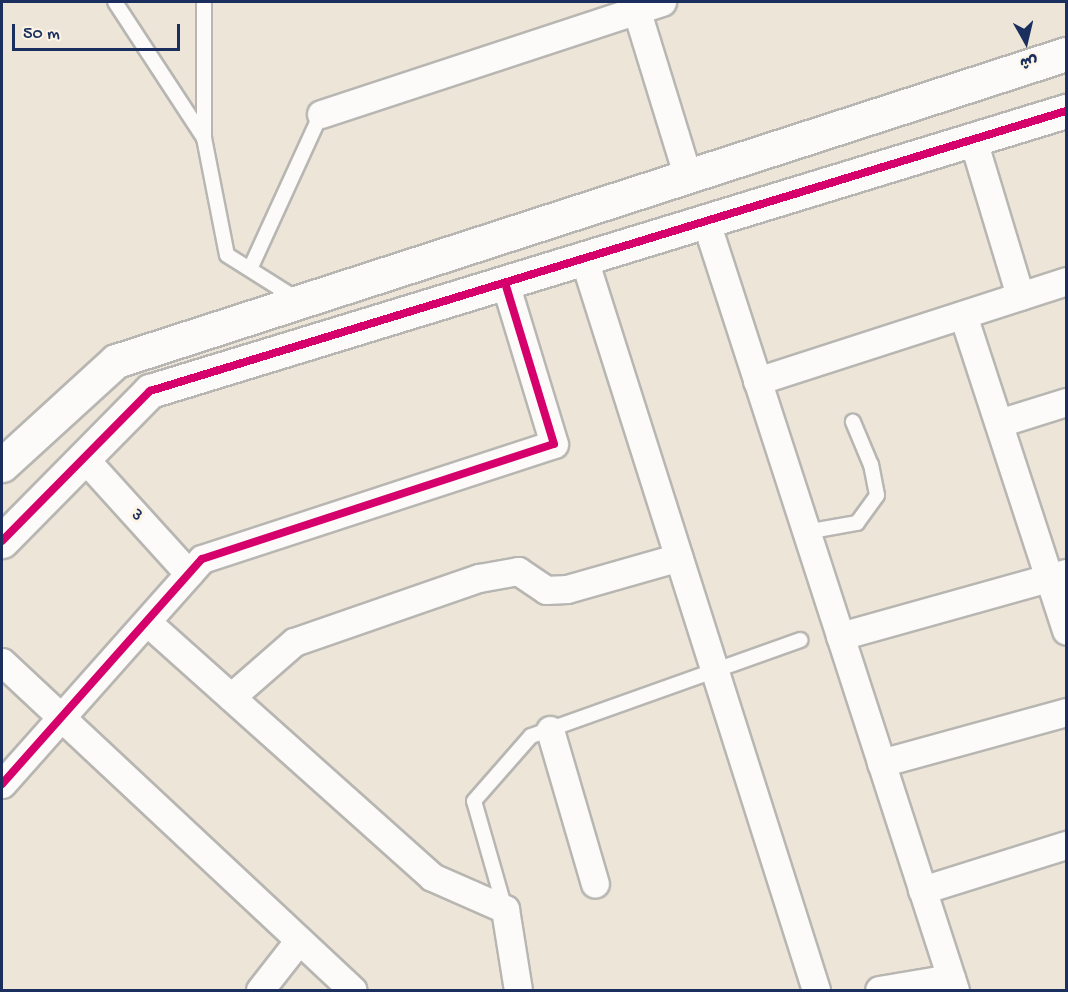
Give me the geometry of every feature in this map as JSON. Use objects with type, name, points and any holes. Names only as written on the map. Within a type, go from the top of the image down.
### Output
[{"type":"street","points":[[321,114],[644,4],[688,177]]},
{"type":"street","points":[[2,465],[116,361],[1066,54]]},
{"type":"street","points":[[2,541],[150,391],[1066,111]]},
{"type":"street","points":[[973,140],[1020,296]]},
{"type":"street","points":[[705,222],[953,984],[879,990]]},
{"type":"street","points":[[584,258],[816,990]]},
{"type":"street","points":[[757,381],[1066,281]]},
{"type":"street","points":[[2,784],[202,559],[554,444],[505,283]]},
{"type":"street","points":[[963,315],[999,423],[1058,576],[1066,631]]},
{"type":"street","points":[[999,423],[1066,402]]},
{"type":"street","name":"3","points":[[84,458],[189,574]]},
{"type":"street","points":[[231,698],[294,642],[479,578],[518,571],[546,590],[567,589],[679,557]]},
{"type":"street","points":[[840,636],[1058,576]]},
{"type":"street","points":[[147,622],[432,877],[505,909],[518,990]]},
{"type":"street","points":[[2,662],[353,990]]},
{"type":"street","points":[[881,763],[1066,712]]},
{"type":"street","points":[[550,730],[595,884]]},
{"type":"street","points":[[922,891],[1066,845]]},
{"type":"street","points":[[260,990],[299,940]]},
{"type":"lane","points":[[115,2],[204,138]]},
{"type":"lane","points":[[204,2],[204,138],[227,255],[301,301]]},
{"type":"lane","points":[[250,269],[321,114]]},
{"type":"lane","points":[[806,532],[857,523],[877,495],[871,465],[853,422]]},
{"type":"lane","points":[[505,909],[474,801],[531,736],[800,640]]},
{"type":"cycle path","points":[[2,541],[150,391],[1066,111]]},
{"type":"cycle path","points":[[2,784],[202,559],[554,444],[505,283]]}]
